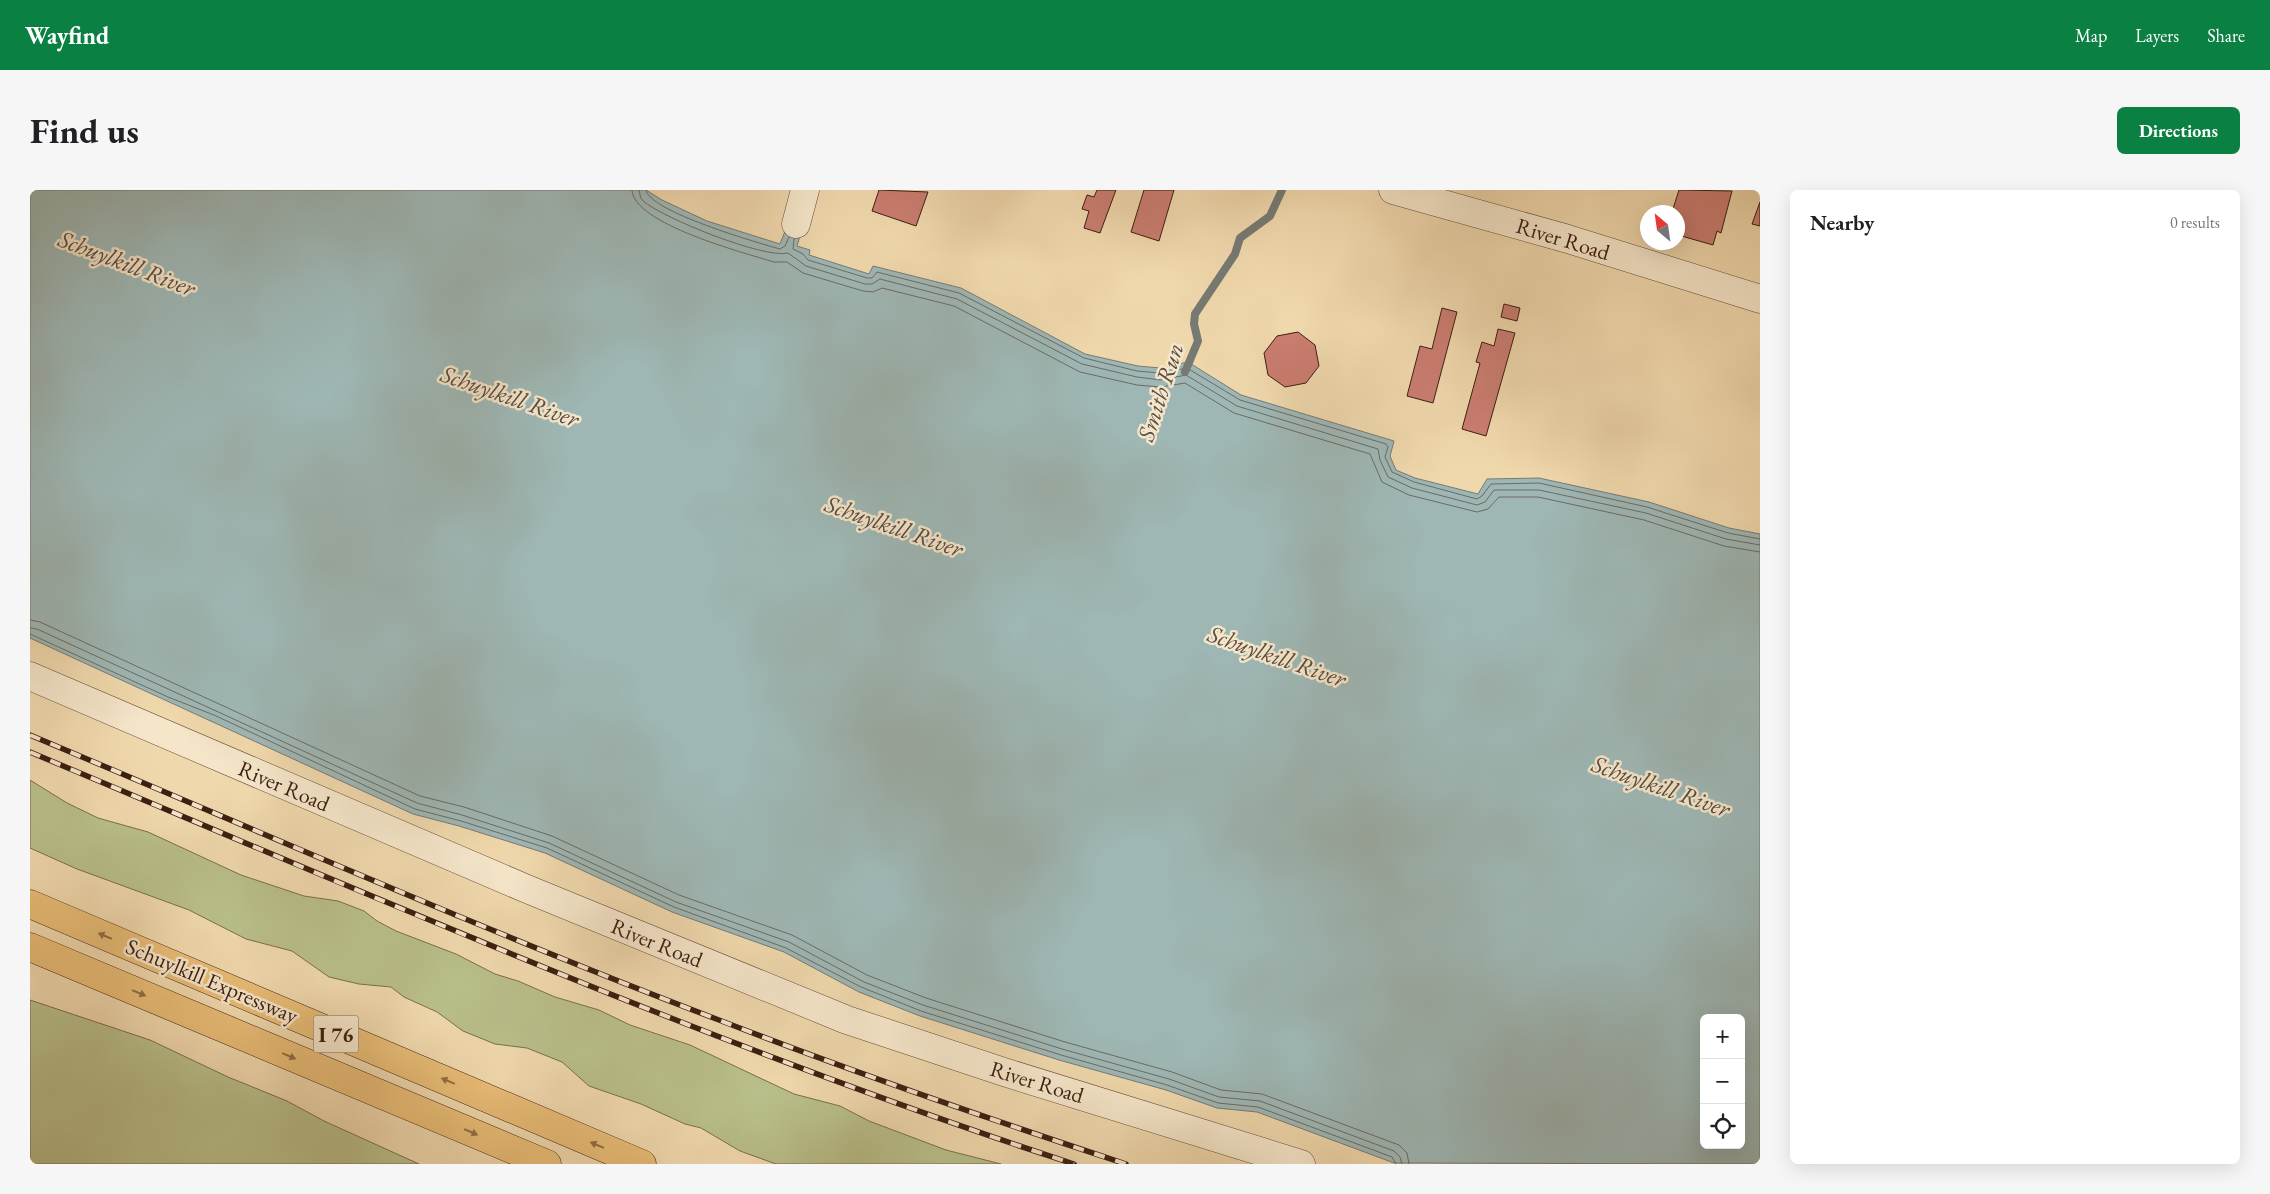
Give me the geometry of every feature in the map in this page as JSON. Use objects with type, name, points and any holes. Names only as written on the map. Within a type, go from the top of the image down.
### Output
[{"type":"highway","name":"Schuylkill Expressway","points":[[30,904],[642,1164]]},
{"type":"highway","name":"Schuylkill Expressway","points":[[30,947],[547,1164]]},
{"type":"street","points":[[796,224],[805,190]]},
{"type":"street","name":"River Road","points":[[1393,190],[1568,239],[1760,299]]},
{"type":"street","name":"River Road","points":[[30,676],[526,890],[811,1006],[910,1042],[1301,1164]]},
{"type":"green space","points":[[30,780],[67,803],[98,818],[148,832],[241,875],[304,896],[338,901],[364,911],[377,921],[396,931],[456,954],[495,974],[518,981],[555,997],[599,1010],[630,1025],[690,1045],[794,1094],[840,1106],[869,1121],[946,1150],[1001,1164],[776,1164],[740,1151],[701,1128],[685,1124],[641,1104],[589,1086],[562,1062],[527,1048],[495,1044],[463,1031],[437,1012],[404,997],[391,987],[359,984],[329,977],[292,951],[246,939],[189,910],[77,869],[30,848]]},
{"type":"green space","points":[[30,1000],[150,1040],[228,1077],[287,1101],[324,1121],[419,1164],[30,1164]]},
{"type":"water","name":"Schuylkill River","points":[[30,190],[646,190],[662,200],[707,221],[780,244],[789,221],[803,226],[797,246],[810,250],[809,255],[869,274],[873,266],[961,288],[1085,354],[1138,366],[1160,368],[1188,362],[1241,395],[1394,441],[1390,456],[1396,470],[1415,478],[1478,494],[1487,479],[1539,478],[1649,502],[1729,528],[1760,534],[1760,1164],[1394,1163],[1257,1112],[1217,1108],[1166,1090],[1059,1060],[920,1016],[859,992],[784,952],[672,912],[545,853],[459,826],[413,814],[30,638]]},
{"type":"building","points":[[879,190],[928,192],[916,226],[872,211]]},
{"type":"building","points":[[1097,190],[1116,190],[1100,233],[1084,228],[1089,211],[1082,209],[1087,195],[1094,197]]},
{"type":"building","points":[[1144,190],[1174,190],[1159,241],[1131,232]]},
{"type":"building","points":[[1679,190],[1732,191],[1721,233],[1717,231],[1713,245],[1685,237],[1685,205],[1674,205]]},
{"type":"building","points":[[1760,202],[1760,226],[1752,224]]},
{"type":"building","points":[[1504,304],[1520,308],[1517,321],[1501,317]]},
{"type":"building","points":[[1442,308],[1457,312],[1433,403],[1407,396],[1420,346],[1432,349]]},
{"type":"building","points":[[1498,329],[1515,333],[1486,436],[1462,429],[1480,363],[1476,362],[1482,342],[1494,346]]},
{"type":"building","points":[[1298,332],[1315,345],[1319,366],[1306,383],[1285,387],[1268,375],[1264,353],[1277,336]]},
{"type":"waterway","name":"Smith Run","points":[[1185,372],[1198,341],[1194,324],[1195,314],[1235,254],[1240,238],[1270,216],[1282,190]]},
{"type":"railway","points":[[30,735],[459,916],[632,986],[871,1077],[1126,1164]]},
{"type":"railway","points":[[30,752],[548,969],[678,1021],[941,1119],[1074,1164]]}]
